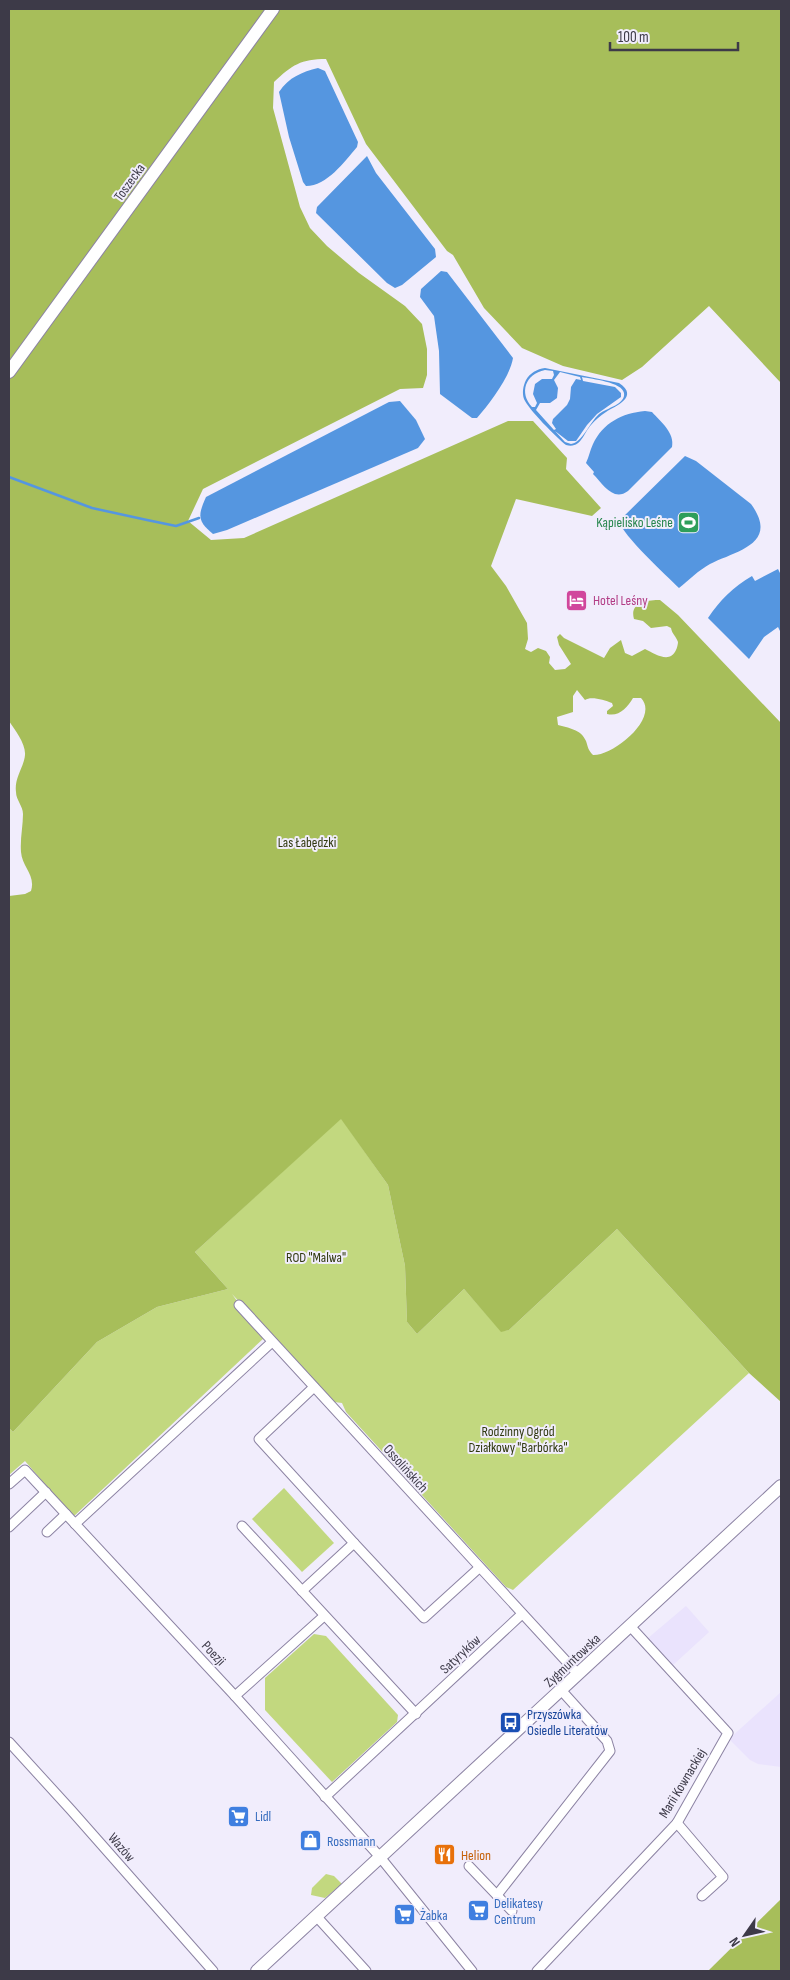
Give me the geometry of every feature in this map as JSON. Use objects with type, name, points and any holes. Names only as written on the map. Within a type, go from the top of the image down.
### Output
[{"type":"street","name":"Toszecka","points":[[9,372],[273,9]]},
{"type":"street","name":"Ossolińskich","points":[[239,1305],[578,1674]]},
{"type":"street","points":[[75,1524],[272,1342]]},
{"type":"street","points":[[314,1387],[258,1439],[424,1618],[479,1568]]},
{"type":"street","name":"Poezji","points":[[9,1484],[25,1470],[46,1492],[235,1696],[380,1857],[472,1971]]},
{"type":"street","name":"Zygmuntowska","points":[[257,1971],[781,1486]]},
{"type":"street","points":[[9,1527],[46,1492]]},
{"type":"street","points":[[47,1532],[66,1514]]},
{"type":"street","points":[[242,1526],[416,1714]]},
{"type":"street","points":[[302,1591],[354,1543]]},
{"type":"street","name":"Satyryków","points":[[325,1797],[522,1614]]},
{"type":"street","points":[[235,1696],[324,1616]]},
{"type":"street","name":"Marii Kownackiej","points":[[537,1971],[677,1823],[728,1733],[630,1626]]},
{"type":"street","points":[[496,1894],[610,1751],[606,1741],[561,1690]]},
{"type":"street","name":"Wazów","points":[[9,1742],[213,1971]]},
{"type":"street","points":[[677,1823],[723,1877],[702,1896]]},
{"type":"street","points":[[469,1866],[512,1911]]},
{"type":"street","points":[[317,1917],[366,1971]]},
{"type":"shaded area","points":[[686,1606],[709,1632],[673,1665],[647,1639]]},
{"type":"shaded area","points":[[781,1692],[781,1767],[758,1764],[750,1760],[729,1739]]},
{"type":"green space","name":"Las Łabędzki","points":[[9,9],[781,9],[781,383],[709,306],[642,367],[622,380],[563,366],[522,348],[484,308],[453,255],[447,251],[366,144],[326,59],[310,60],[292,67],[274,82],[273,108],[300,207],[310,228],[327,246],[359,273],[405,306],[422,324],[427,349],[427,375],[423,388],[400,389],[203,489],[188,521],[211,540],[244,538],[508,421],[533,421],[567,458],[566,469],[601,508],[592,516],[516,499],[491,566],[506,586],[527,623],[528,639],[525,649],[531,652],[538,648],[546,651],[550,657],[549,663],[555,670],[565,669],[571,664],[559,645],[557,637],[560,634],[564,638],[604,658],[610,648],[621,640],[625,653],[632,656],[645,649],[662,657],[670,656],[676,650],[678,642],[671,628],[667,626],[651,628],[643,621],[634,619],[634,609],[641,603],[660,600],[678,615],[781,723],[781,1402],[749,1373],[617,1229],[509,1330],[501,1332],[464,1289],[417,1334],[407,1322],[405,1266],[388,1185],[341,1119],[195,1252],[228,1289],[157,1307],[97,1342],[13,1432],[9,1428],[9,896],[25,894],[31,891],[32,880],[21,852],[23,814],[16,792],[16,782],[25,751],[20,737],[9,721]],"holes":[[[577,690],[585,700],[594,698],[612,703],[613,706],[607,711],[607,714],[611,715],[622,711],[633,698],[641,698],[645,706],[644,715],[632,734],[622,743],[602,754],[593,755],[581,734],[558,725],[557,717],[573,712],[573,696]]]},
{"type":"green space","points":[[341,1118],[388,1185],[405,1266],[407,1322],[417,1334],[464,1289],[501,1331],[509,1330],[617,1229],[749,1373],[513,1590],[506,1587],[346,1412],[342,1403],[334,1402],[232,1294],[264,1338],[73,1517],[25,1461],[9,1475],[9,1428],[13,1432],[97,1342],[157,1307],[228,1289],[195,1252]]},
{"type":"green space","points":[[284,1488],[334,1543],[302,1572],[252,1519]]},
{"type":"green space","points":[[314,1634],[326,1636],[398,1715],[397,1722],[332,1782],[265,1710],[265,1678]]},
{"type":"green space","points":[[326,1874],[334,1876],[342,1884],[325,1898],[311,1895],[312,1888]]},
{"type":"green space","points":[[781,1899],[781,1971],[708,1971]]},
{"type":"water","points":[[318,68],[325,71],[358,142],[357,147],[328,178],[314,185],[306,186],[303,182],[289,137],[279,92],[287,82],[296,76]]},
{"type":"water","points":[[367,156],[376,173],[435,249],[436,257],[402,285],[395,288],[387,283],[316,213],[317,207]]},
{"type":"water","points":[[441,271],[447,272],[513,358],[503,382],[477,418],[472,418],[440,394],[439,351],[434,316],[420,297],[421,289]]},
{"type":"water","points":[[545,368],[619,383],[625,388],[626,397],[624,401],[596,420],[578,443],[571,446],[566,445],[537,416],[524,399],[523,390],[526,380],[532,373]],"holes":[[[545,370],[553,371],[554,375],[552,379],[542,379],[535,384],[533,394],[537,403],[535,407],[532,407],[526,396],[526,385],[538,372]],[[560,372],[580,377],[581,380],[576,379],[571,387],[570,399],[567,405],[553,419],[552,423],[556,429],[554,430],[536,410],[540,403],[550,403],[557,398],[558,388],[554,380]],[[582,377],[618,386],[622,389],[624,397],[619,403],[599,414],[579,440],[571,444],[565,442],[555,431],[568,441],[576,441],[597,414],[621,397],[621,393],[615,387],[583,381]]]},
{"type":"water","points":[[400,401],[416,420],[425,439],[418,448],[227,530],[213,534],[204,525],[200,513],[206,497],[389,402]]},
{"type":"water","points":[[645,411],[652,412],[669,432],[672,447],[628,491],[623,494],[613,493],[593,474],[594,472],[586,463],[592,446],[602,430],[614,420],[629,414]]},
{"type":"water","name":"Kąpielisko Leśne","points":[[685,456],[696,461],[751,504],[759,518],[760,528],[758,537],[751,544],[706,566],[679,588],[636,545],[619,521]]},
{"type":"water","points":[[778,569],[781,575],[781,633],[778,627],[764,637],[749,659],[708,618],[727,594],[745,580],[752,576],[755,581]]},
{"type":"waterway","points":[[9,477],[92,508],[147,520],[176,526],[199,518]]},
{"type":"place","name":"Kąpielisko Leśne","points":[[689,522]]},
{"type":"place","name":"Hotel Leśny","points":[[577,600]]},
{"type":"place","name":"Przyszówka Osiedle Literatów","points":[[511,1722]]},
{"type":"place","name":"Lidl","points":[[239,1816]]},
{"type":"place","name":"Rossmann","points":[[311,1841]]},
{"type":"place","name":"Helion","points":[[445,1855]]},
{"type":"place","name":"Delikatesy Centrum","points":[[478,1911]]},
{"type":"place","name":"Żabka","points":[[404,1915]]},
{"type":"park label","name":"ROD \"Malwa\"","points":[[316,1257]]},
{"type":"park label","name":"Rodzinny Ogród Działkowy \"Barbórka\"","points":[[518,1439]]}]
